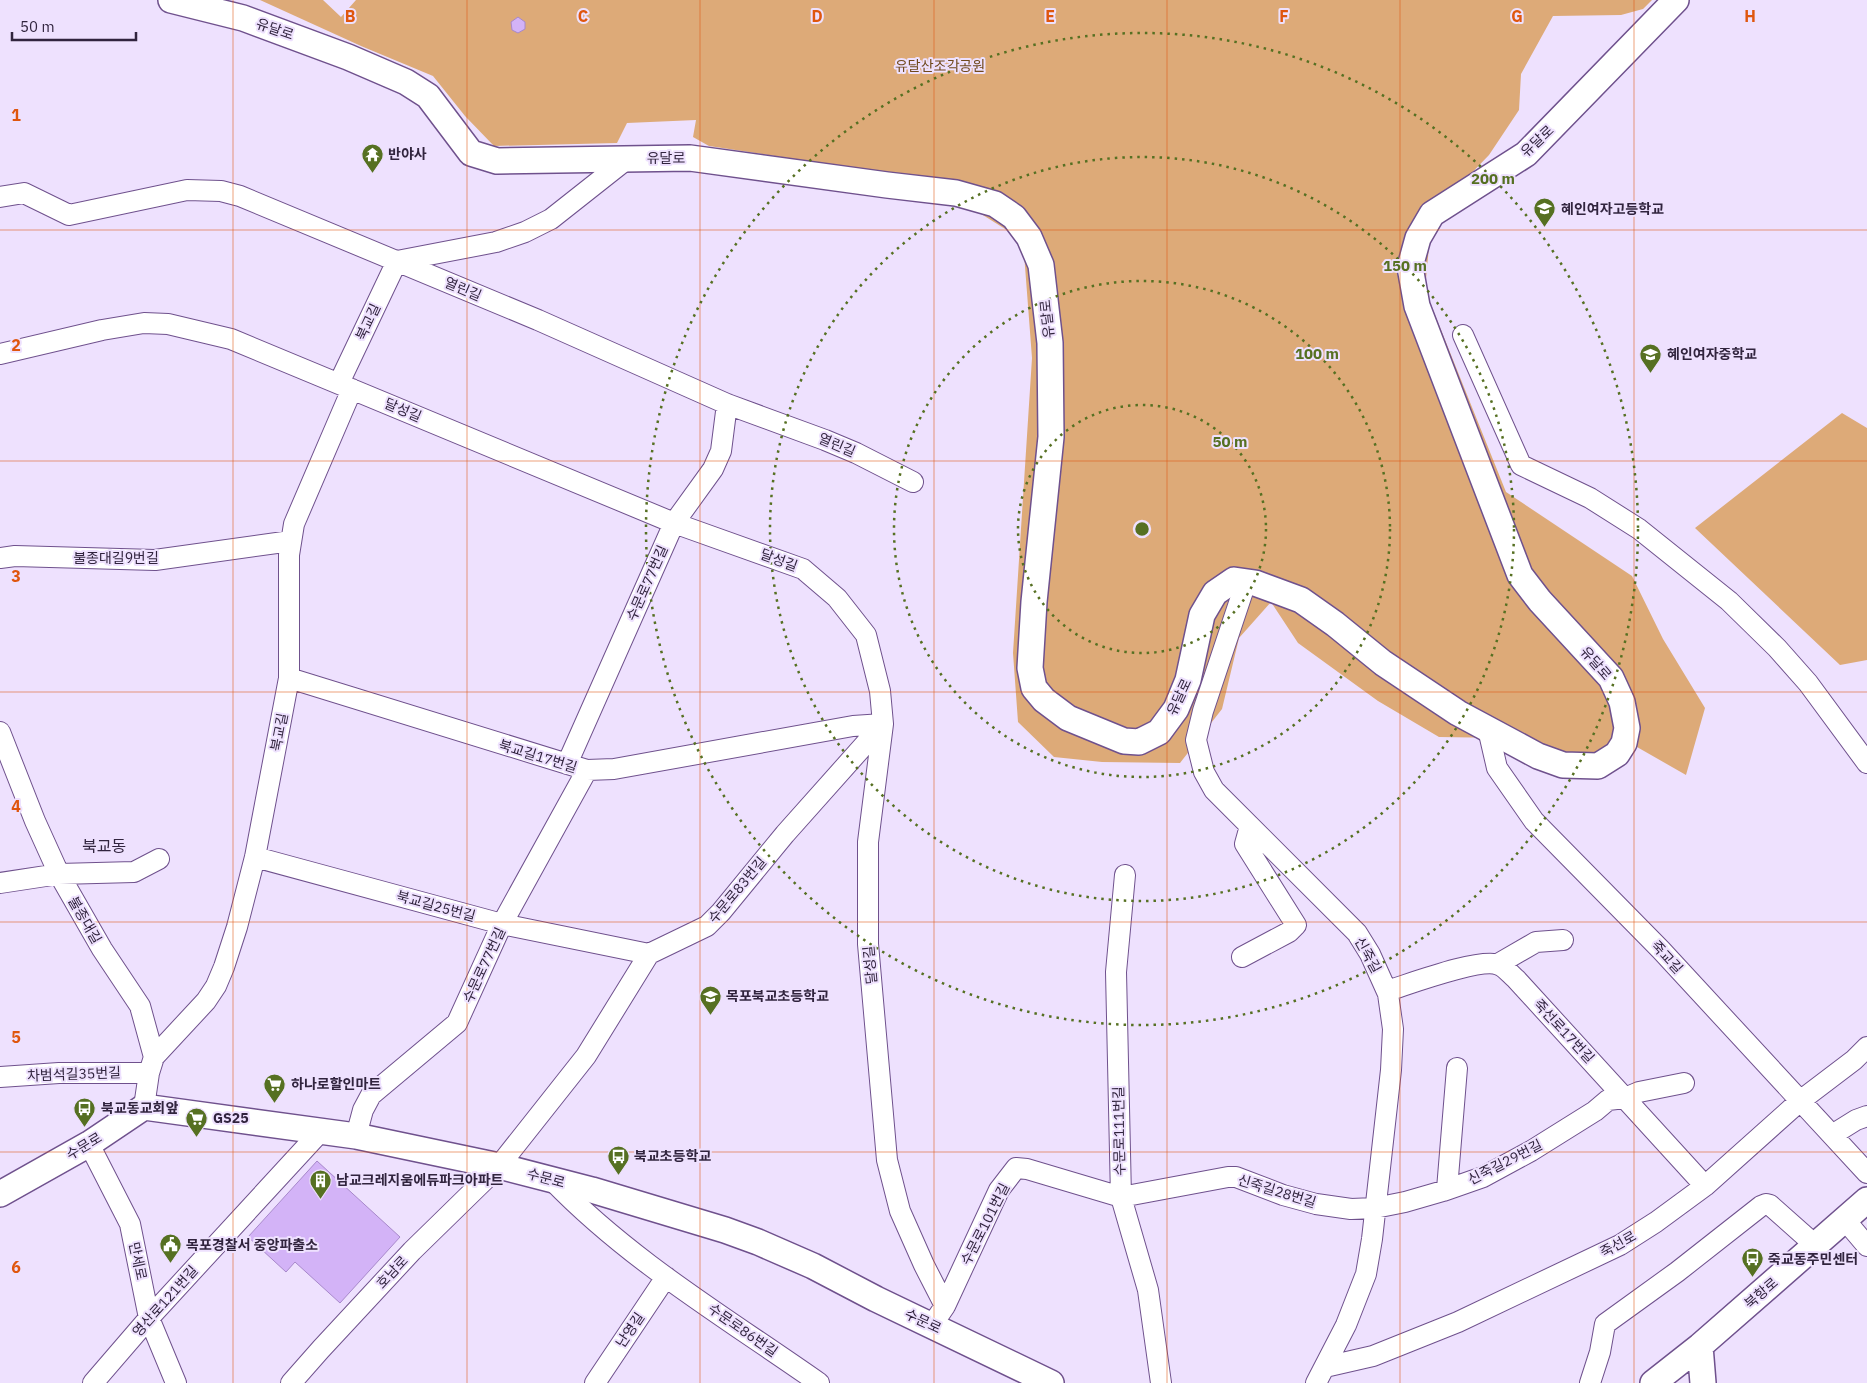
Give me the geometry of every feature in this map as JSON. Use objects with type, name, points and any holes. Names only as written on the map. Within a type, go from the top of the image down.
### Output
[{"type":"street","name":"유달로","points":[[171,0],[243,18],[348,57],[406,82],[428,96],[471,152],[497,161],[690,158],[887,185],[956,192],[995,204],[1014,217],[1029,237],[1041,265],[1050,343],[1051,437],[1034,602],[1030,668],[1034,688],[1044,700],[1068,718],[1124,741],[1139,742],[1159,732],[1176,709],[1188,680],[1202,615],[1215,593],[1234,580],[1256,583],[1301,600],[1391,668],[1458,714],[1538,756],[1563,764],[1598,766],[1617,754],[1624,743],[1627,728],[1622,702],[1611,678],[1540,601],[1520,575],[1417,306],[1410,266],[1418,238],[1432,214],[1526,154],[1676,0]]},
{"type":"street","points":[[397,261],[488,243],[525,232],[551,219],[627,159]]},
{"type":"street","name":"열린길","points":[[0,196],[24,193],[69,215],[187,190],[221,191],[240,196],[538,320],[727,404],[856,453],[913,482]]},
{"type":"street","name":"북교길","points":[[151,1065],[216,986],[237,927],[255,857],[289,678],[290,540],[294,524],[346,386],[397,261]]},
{"type":"street","name":"달성길","points":[[0,354],[102,330],[144,323],[168,324],[231,339],[674,523],[803,569],[837,598],[866,635],[880,691],[884,724],[868,842],[868,944],[887,1160],[900,1211],[924,1265],[939,1316]]},
{"type":"street","points":[[1464,335],[1521,465],[1590,498],[1638,530],[1729,601],[1778,648],[1808,683],[1867,763]]},
{"type":"street","name":"수문로77번길","points":[[566,764],[674,523],[713,469],[721,451],[727,404]]},
{"type":"street","name":"불종대길9번길","points":[[0,558],[15,556],[155,560],[290,540]]},
{"type":"street","name":"신죽길","points":[[1246,582],[1203,711],[1196,740],[1204,772],[1214,790],[1357,933],[1370,954],[1387,991],[1393,1028],[1391,1070],[1372,1240],[1366,1274],[1346,1325],[1321,1375]]},
{"type":"street","name":"북교길17번길","points":[[289,678],[587,770],[614,769],[852,726],[884,724]]},
{"type":"street","name":"수문로83번길","points":[[649,954],[707,926],[721,912],[785,834],[884,724]]},
{"type":"street","name":"죽교길","points":[[1488,729],[1497,768],[1534,821],[1661,950],[1867,1173]]},
{"type":"street","name":"불종대길","points":[[0,732],[35,821],[59,874],[102,949],[140,1006],[151,1065],[144,1107]]},
{"type":"street","name":"수문로77번길","points":[[356,1136],[363,1110],[371,1095],[457,1023],[502,924],[587,770]]},
{"type":"street","points":[[1242,957],[1289,932],[1296,925],[1245,844],[1250,826]]},
{"type":"street","name":"북교길25번길","points":[[255,857],[502,924],[649,954]]},
{"type":"street","points":[[0,883],[59,874],[134,872],[159,859]]},
{"type":"street","name":"수문로111번길","points":[[1125,875],[1116,972],[1121,1197],[1148,1290],[1161,1383]]},
{"type":"street","points":[[1387,991],[1474,966],[1498,964],[1536,942],[1563,940]]},
{"type":"street","points":[[498,1166],[586,1056],[649,954]]},
{"type":"street","name":"죽선로17번길","points":[[1498,964],[1516,979],[1705,1186]]},
{"type":"street","name":"죽선로","points":[[1321,1375],[1458,1322],[1620,1246],[1705,1186],[1800,1101],[1854,1060],[1867,1047]]},
{"type":"street","name":"차범석길35번길","points":[[0,1078],[58,1073],[115,1072],[151,1065]]},
{"type":"street","points":[[1448,1189],[1457,1068]]},
{"type":"street","name":"신죽길29번길","points":[[1375,1208],[1405,1202],[1483,1176],[1531,1151],[1595,1111],[1608,1100],[1625,1098],[1640,1092],[1684,1083]]},
{"type":"street","name":"수문로","points":[[0,1194],[89,1144],[144,1107],[356,1136],[498,1166],[552,1180],[623,1199],[758,1242],[813,1266],[876,1299],[939,1316],[1051,1383]]},
{"type":"street","points":[[1832,1135],[1856,1120],[1867,1116]]},
{"type":"street","name":"영산로121번길","points":[[93,1383],[149,1318],[321,1131]]},
{"type":"street","name":"만세로","points":[[89,1144],[130,1224],[149,1318],[176,1383]]},
{"type":"street","name":"호남로","points":[[291,1383],[320,1348],[412,1251],[498,1166]]},
{"type":"street","name":"수문로101번길","points":[[939,1316],[999,1190],[1016,1168],[1027,1169],[1121,1197]]},
{"type":"street","name":"신죽길28번길","points":[[1121,1197],[1221,1178],[1236,1177],[1283,1195],[1316,1204],[1351,1208],[1375,1208]]},
{"type":"street","name":"수문로86번길","points":[[552,1180],[579,1208],[795,1376],[819,1383]]},
{"type":"street","name":"북항로","points":[[1653,1383],[1700,1346],[1867,1200]]},
{"type":"street","points":[[1590,1383],[1600,1352],[1605,1324],[1677,1272],[1761,1206],[1770,1205],[1816,1246]]},
{"type":"street","points":[[1845,1220],[1867,1246]]},
{"type":"street","name":"난영길","points":[[595,1383],[666,1277]]},
{"type":"street","points":[[1700,1346],[1702,1383]]},
{"type":"green space","name":"유달산조각공원","points":[[260,0],[323,0],[341,17],[356,0],[1652,0],[1643,9],[1621,15],[1553,16],[1521,74],[1519,110],[1489,155],[1432,214],[1425,290],[1506,492],[1632,576],[1663,639],[1705,708],[1686,775],[1637,747],[1576,774],[1505,738],[1439,737],[1378,701],[1298,643],[1271,602],[1239,638],[1222,709],[1180,763],[1102,762],[1054,757],[1018,722],[1013,653],[1032,358],[1023,240],[962,202],[788,158],[709,146],[693,137],[696,120],[627,123],[617,143],[494,146],[465,116],[433,76]]},
{"type":"green space","points":[[1842,413],[1867,428],[1867,660],[1840,665],[1695,528]]},
{"type":"building","points":[[518,17],[525,22],[525,29],[518,33],[512,30],[511,22]]},
{"type":"building","name":"남교크레지움에듀파크아파트","points":[[317,1161],[400,1237],[340,1303],[295,1262],[286,1272],[248,1237]]},
{"type":"place","name":"반야사","points":[[372,173]]},
{"type":"place","name":"혜인여자고등학교","points":[[1545,228]]},
{"type":"place","name":"혜인여자중학교","points":[[1651,373]]},
{"type":"place","name":"목포북교초등학교","points":[[710,1015]]},
{"type":"place","name":"하나로할인마트","points":[[275,1103]]},
{"type":"place","name":"북교동교회앞","points":[[85,1127]]},
{"type":"place","name":"GS25","points":[[197,1137]]},
{"type":"place","name":"북교초등학교","points":[[618,1175]]},
{"type":"place","name":"남교크레지움에듀파크아파트","points":[[320,1199]]},
{"type":"place","name":"목포경찰서 중앙파출소","points":[[170,1264]]},
{"type":"place","name":"죽교동주민센터","points":[[1752,1278]]},
{"type":"district","name":"북교동","points":[[104,846]]}]
